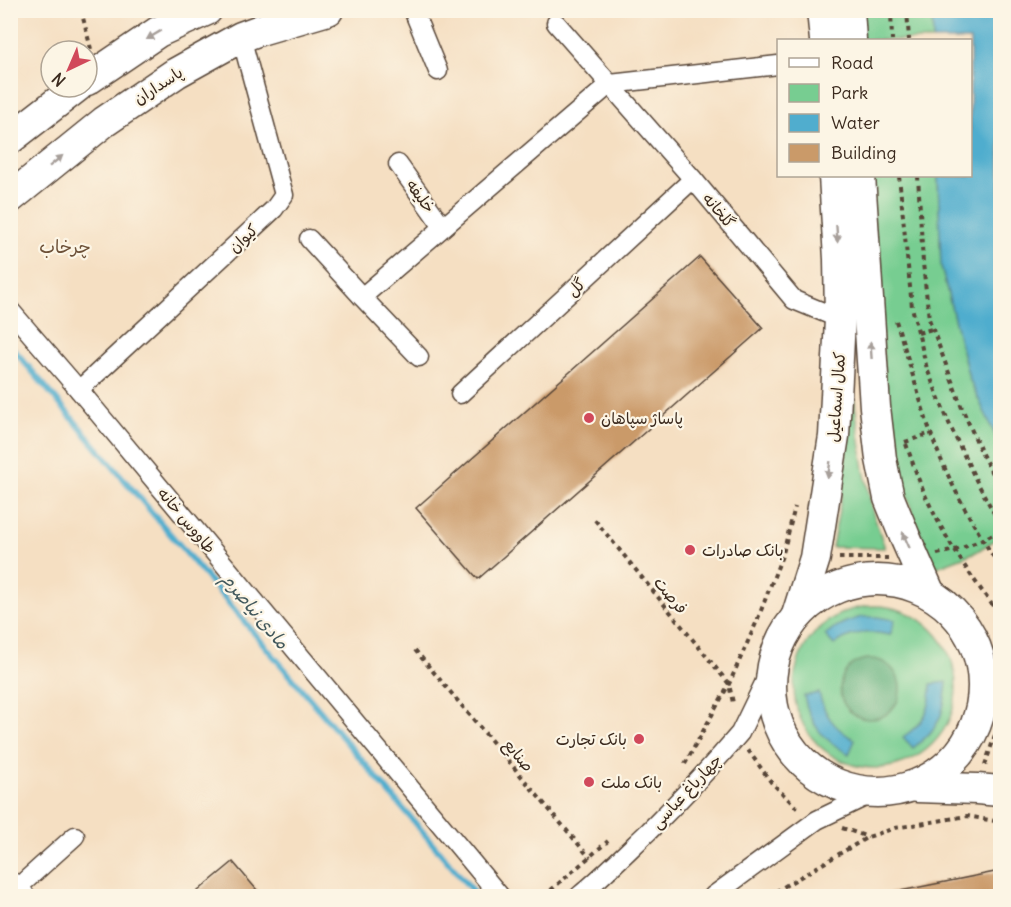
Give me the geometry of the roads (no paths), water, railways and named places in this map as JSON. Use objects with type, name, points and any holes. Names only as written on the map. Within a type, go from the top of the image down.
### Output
[{"type":"main road","points":[[99,72],[158,32],[207,10]]},
{"type":"main road","name":"پاسداران","points":[[10,198],[104,122],[176,72],[260,30],[328,10]]},
{"type":"main road","points":[[822,10],[825,39]]},
{"type":"main road","points":[[849,10],[851,39]]},
{"type":"main road","points":[[10,139],[62,99]]},
{"type":"main road","name":"کمال اسماعیل","points":[[798,615],[815,558],[834,436],[840,319],[834,177]]},
{"type":"main road","name":"کمال اسماعیل","points":[[860,177],[875,407],[881,459],[889,498],[930,594]]},
{"type":"main road","points":[[860,580],[896,581],[930,594],[949,607],[964,624],[991,671],[984,682],[981,712],[967,746],[955,762],[927,782],[892,792],[850,789],[815,772],[794,754],[781,732],[771,694],[771,669],[788,627],[812,601],[842,585],[860,580]]},
{"type":"main road","points":[[914,787],[1000,791]]},
{"type":"street","points":[[413,10],[438,71]]},
{"type":"street","name":"گلخانه","points":[[556,23],[693,179],[794,300],[840,319]]},
{"type":"street","name":"کیوان","points":[[79,390],[274,209],[284,195],[241,38]]},
{"type":"street","points":[[362,297],[610,84],[777,65]]},
{"type":"street","name":"خلیفه","points":[[398,164],[443,227]]},
{"type":"street","name":"گل","points":[[460,394],[693,179]]},
{"type":"street","points":[[309,239],[419,357]]},
{"type":"street","name":"طاووس خانه","points":[[10,310],[500,897]]},
{"type":"street","name":"چهارباغ عباسی","points":[[579,897],[694,786],[740,732],[771,669]]},
{"type":"street","points":[[713,897],[817,820],[875,792]]},
{"type":"street","points":[[15,890],[75,836]]},
{"type":"water","points":[[932,11],[1000,11],[1000,446],[969,378],[941,266],[938,177],[972,177],[972,39],[933,39]]},
{"type":"water","points":[[862,617],[895,620],[890,635],[861,633],[847,637],[834,645],[825,635],[842,624]]},
{"type":"water","points":[[947,682],[939,720],[929,734],[913,748],[903,737],[917,726],[925,715],[930,701],[931,684]]},
{"type":"water","points":[[819,693],[831,721],[855,740],[849,754],[819,731],[810,715],[804,696]]},
{"type":"waterway","name":"مادی نیاصرم","points":[[10,345],[477,896]]},
{"type":"place","name":"پاساژ سپاهان","points":[[589,418]]},
{"type":"place","name":"بانک صادرات","points":[[690,550]]},
{"type":"place","name":"بانک تجارت","points":[[639,739]]},
{"type":"place","name":"بانک ملت","points":[[589,782]]},
{"type":"district","name":"چرخاب","points":[[65,247]]}]
